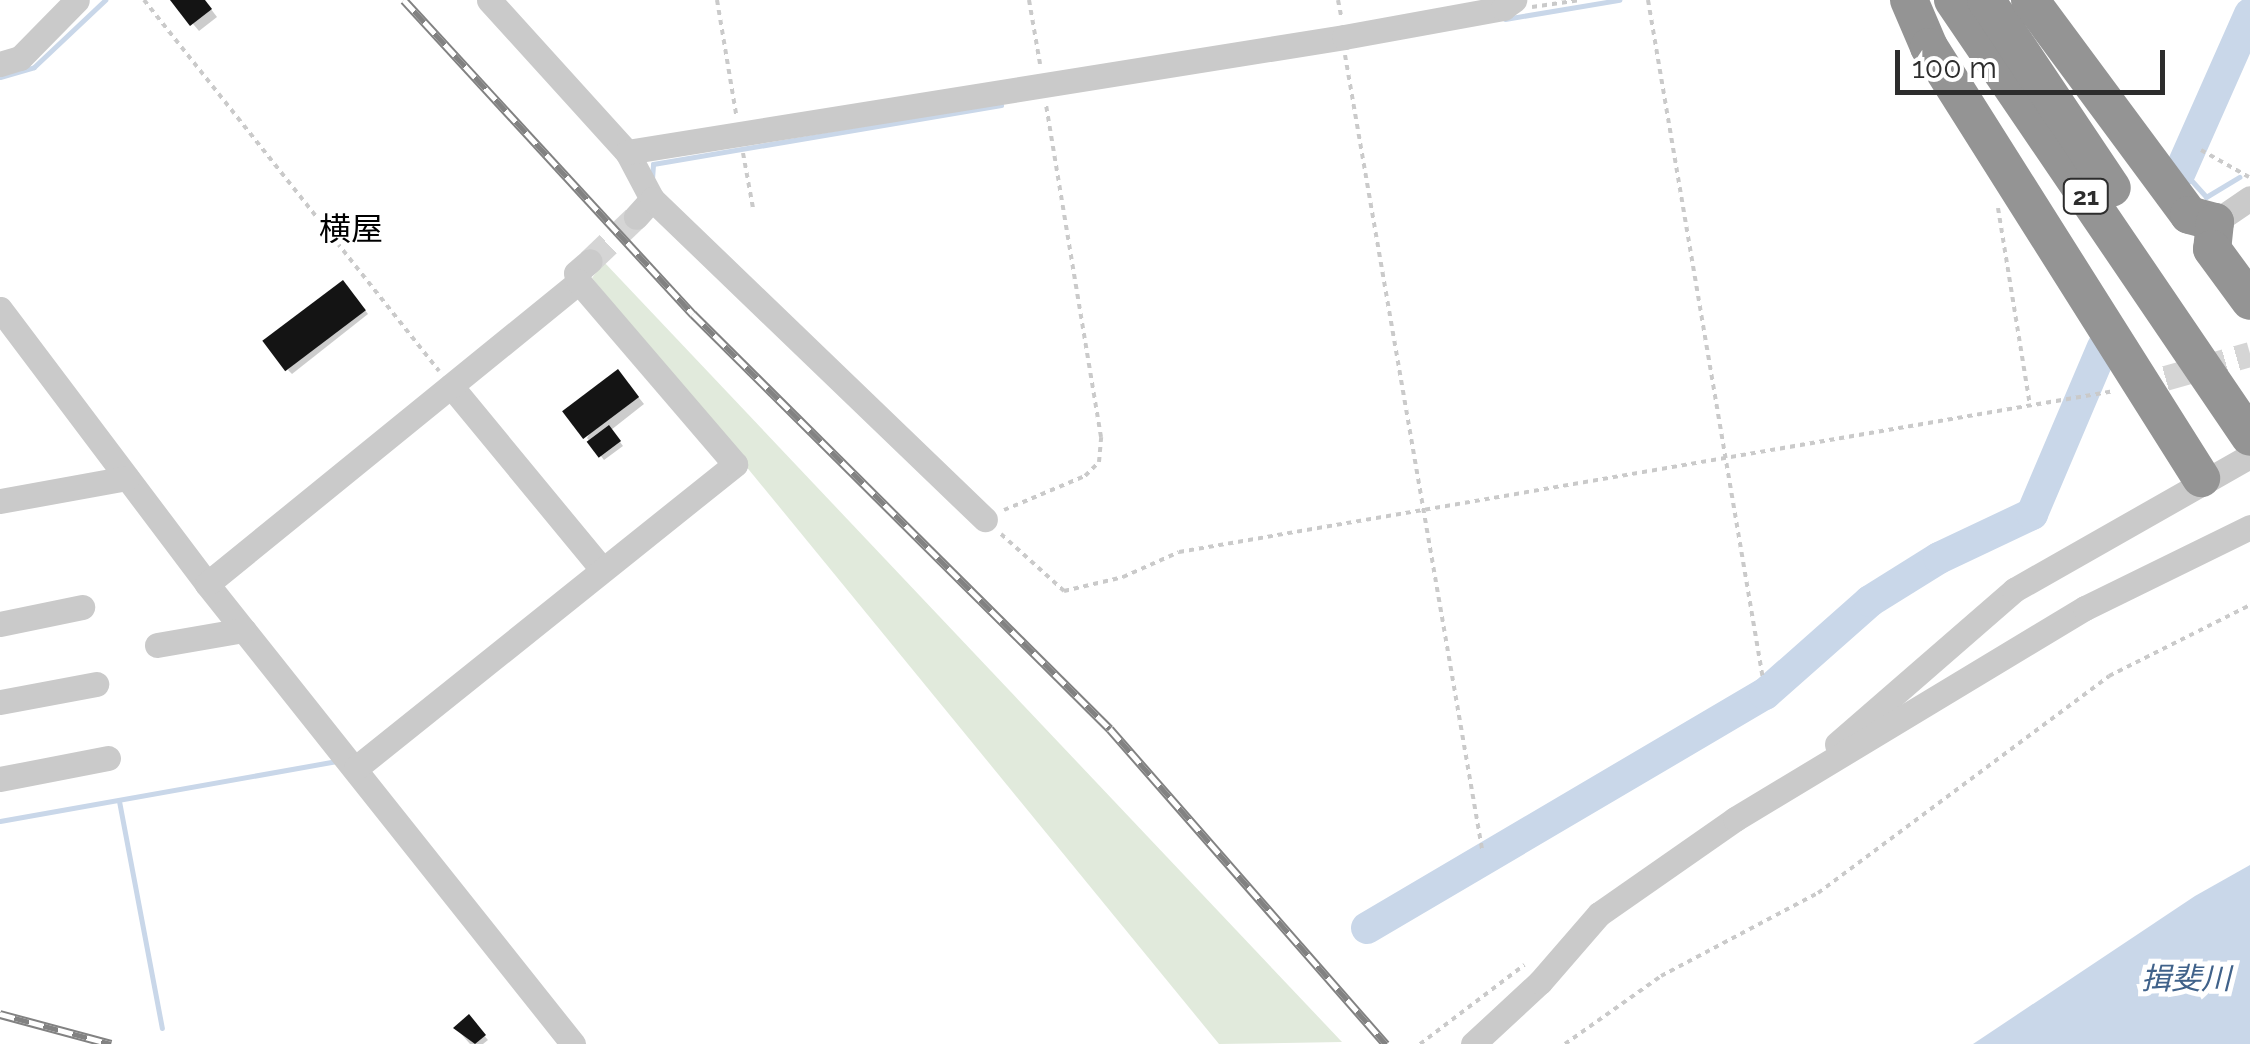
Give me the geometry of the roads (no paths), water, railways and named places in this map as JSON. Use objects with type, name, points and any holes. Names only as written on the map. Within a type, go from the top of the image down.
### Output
[{"type":"highway","points":[[1909,0],[1930,48],[2202,478]]},
{"type":"highway","name":"21","points":[[1953,0],[2237,389]]},
{"type":"highway","name":"21","points":[[1986,0],[2237,389],[2250,437]]},
{"type":"highway","points":[[2030,0],[2189,215],[2214,222],[2212,248],[2250,301]]},
{"type":"street","points":[[0,64],[20,58],[77,0]]},
{"type":"street","points":[[489,0],[627,152],[644,208],[984,519]]},
{"type":"street","points":[[627,152],[1344,36],[1508,4]]},
{"type":"street","points":[[2214,222],[2250,198]]},
{"type":"street","points":[[207,584],[451,386],[584,271],[734,464],[356,768]]},
{"type":"street","points":[[0,309],[207,584],[573,1044]]},
{"type":"street","points":[[451,386],[600,568]]},
{"type":"street","points":[[1804,774],[2014,590],[2202,478],[2250,456]]},
{"type":"street","points":[[0,501],[127,478]]},
{"type":"street","points":[[1473,1044],[1540,982],[1599,914],[1804,774],[2086,608],[2250,527]]},
{"type":"street","points":[[0,624],[82,607]]},
{"type":"street","points":[[157,645],[244,630]]},
{"type":"street","points":[[0,702],[96,684]]},
{"type":"street","points":[[0,779],[108,758]]},
{"type":"water","name":"揖斐川","points":[[2250,865],[2250,1044],[1973,1044],[2195,896]]},
{"type":"waterway","points":[[0,77],[34,67],[105,0]]},
{"type":"waterway","points":[[1505,19],[1619,0]]},
{"type":"waterway","points":[[2180,172],[2250,14]]},
{"type":"waterway","points":[[652,179],[653,164],[1001,105]]},
{"type":"waterway","points":[[2182,170],[2206,197],[2239,177]]},
{"type":"waterway","points":[[1367,928],[1765,694],[1870,601],[1939,558],[2032,514],[2103,347]]},
{"type":"waterway","points":[[0,821],[337,761]]},
{"type":"waterway","points":[[119,801],[162,1028]]},
{"type":"tunnel","points":[[590,261],[636,217]]},
{"type":"tunnel","points":[[2130,388],[2250,354]]},
{"type":"railway","points":[[404,0],[693,314],[1110,729],[1386,1044]]},
{"type":"railway","points":[[0,1014],[111,1044]]},
{"type":"district","name":"横屋","points":[[351,229]]}]
